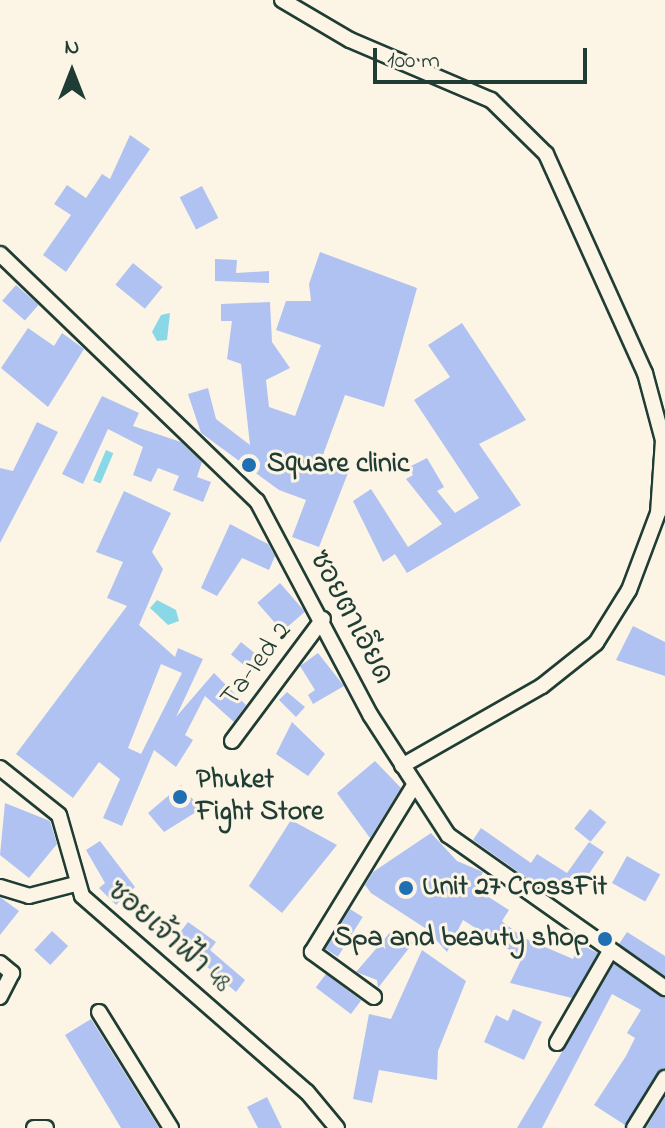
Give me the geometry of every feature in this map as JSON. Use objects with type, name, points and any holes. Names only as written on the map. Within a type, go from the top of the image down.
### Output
[{"type":"street","points":[[282,0],[350,40],[491,100],[546,154],[645,373],[663,440],[658,513],[629,590],[596,643],[542,686],[402,766]]},
{"type":"street","name":"ซอยตาเอียด","points":[[0,254],[257,501],[402,766],[448,835],[609,953],[665,988]]},
{"type":"street","name":"Ta-Ied 2","points":[[232,741],[323,619]]},
{"type":"street","name":"ซอยเจ้าฟ้า 48","points":[[0,768],[59,815],[75,884],[100,914],[307,1092],[337,1128]]},
{"type":"street","points":[[374,997],[312,952],[415,784]]},
{"type":"street","points":[[0,887],[29,896],[75,884]]},
{"type":"street","points":[[557,1043],[609,953]]},
{"type":"street","points":[[0,963],[12,973],[0,997]]},
{"type":"street","points":[[99,1012],[171,1128]]},
{"type":"street","points":[[634,1128],[665,1078]]},
{"type":"street","points":[[34,1128],[46,1128]]},
{"type":"water","points":[[170,313],[167,340],[157,341],[152,332],[161,315]]},
{"type":"water","points":[[106,450],[113,453],[100,484],[93,480]]},
{"type":"water","points":[[157,600],[176,610],[179,621],[168,625],[150,608]]},
{"type":"building","points":[[130,135],[150,149],[66,272],[43,255],[71,215],[54,204],[67,185],[86,198],[102,174],[110,179]]},
{"type":"building","points":[[202,186],[218,218],[196,229],[180,197]]},
{"type":"building","points":[[320,252],[417,288],[384,407],[345,395],[320,463],[348,473],[319,547],[292,537],[306,500],[279,490],[201,433],[188,394],[208,388],[216,419],[250,445],[241,364],[227,359],[232,321],[221,321],[221,304],[270,302],[272,342],[290,368],[266,380],[269,407],[295,416],[321,345],[276,330],[286,301],[311,301],[309,284]]},
{"type":"building","points":[[215,259],[237,260],[236,273],[269,271],[269,283],[215,281]]},
{"type":"building","points":[[133,263],[163,287],[145,309],[115,285]]},
{"type":"building","points":[[16,285],[39,305],[25,321],[2,301]]},
{"type":"building","points":[[462,323],[526,420],[479,444],[521,505],[407,573],[395,554],[383,562],[353,501],[371,489],[408,547],[442,524],[406,479],[413,475],[409,467],[427,458],[444,487],[437,491],[455,513],[479,498],[414,400],[450,377],[428,345]]},
{"type":"building","points":[[28,328],[54,346],[62,333],[84,349],[48,407],[1,368]]},
{"type":"building","points":[[102,396],[139,413],[133,426],[181,442],[202,462],[197,477],[211,482],[203,502],[173,490],[179,476],[158,468],[151,482],[133,475],[143,447],[108,429],[83,484],[62,474]]},
{"type":"building","points":[[37,422],[58,432],[0,543],[0,468],[13,471]]},
{"type":"building","points":[[124,491],[171,513],[152,552],[163,569],[139,625],[175,657],[178,648],[203,659],[176,717],[214,673],[246,705],[234,722],[205,696],[185,735],[193,740],[176,767],[154,750],[122,826],[103,818],[120,779],[99,762],[73,798],[16,754],[127,606],[107,598],[123,562],[96,552]],"holes":[[[161,664],[182,673],[141,754],[128,748]]]},
{"type":"building","points":[[230,524],[268,544],[275,556],[269,570],[242,558],[217,596],[201,588]]},
{"type":"building","points":[[280,583],[305,612],[282,631],[257,603]]},
{"type":"building","points":[[633,626],[665,642],[665,676],[616,660]]},
{"type":"building","points":[[241,642],[256,654],[246,666],[231,654]]},
{"type":"building","points":[[318,653],[344,686],[313,704],[308,695],[315,690],[300,666]]},
{"type":"building","points":[[287,692],[305,707],[296,717],[279,700]]},
{"type":"building","points":[[292,722],[325,754],[308,776],[276,754]]},
{"type":"building","points":[[375,761],[401,788],[370,838],[337,793]]},
{"type":"building","points":[[181,785],[201,809],[164,832],[148,813]]},
{"type":"building","points":[[5,803],[50,821],[57,844],[29,878],[0,855]]},
{"type":"building","points":[[590,809],[606,822],[591,842],[574,828]]},
{"type":"building","points":[[291,820],[337,845],[282,913],[249,886]]},
{"type":"building","points":[[481,828],[531,863],[537,854],[567,873],[589,842],[604,852],[575,894],[551,878],[544,890],[473,840]]},
{"type":"building","points":[[431,833],[457,861],[483,872],[476,889],[509,910],[502,921],[522,937],[573,959],[580,944],[598,953],[572,998],[510,983],[522,958],[463,920],[447,952],[430,933],[434,925],[425,928],[371,893],[365,885],[373,872]]},
{"type":"building","points":[[100,841],[135,887],[116,905],[99,888],[105,883],[86,850]]},
{"type":"building","points":[[627,856],[660,874],[645,902],[612,883]]},
{"type":"building","points":[[0,897],[19,911],[0,935]]},
{"type":"building","points":[[350,909],[363,917],[338,957],[325,949]]},
{"type":"building","points":[[188,922],[216,942],[210,950],[245,980],[236,992],[175,939]]},
{"type":"building","points":[[393,929],[413,943],[378,988],[377,980],[356,972]]},
{"type":"building","points":[[52,931],[68,946],[50,965],[34,950]]},
{"type":"building","points":[[627,932],[665,956],[665,976],[619,944]]},
{"type":"building","points":[[422,950],[466,981],[438,1051],[437,1080],[379,1070],[372,1103],[353,1099],[369,1014],[391,1019]]},
{"type":"building","points":[[614,964],[665,998],[665,1068],[625,1125],[594,1105],[635,1038],[627,1033],[641,1010],[612,994],[542,1128],[517,1128]]},
{"type":"building","points":[[326,974],[361,1000],[351,1014],[316,988]]},
{"type":"building","points":[[513,1009],[542,1022],[524,1060],[484,1042],[496,1015],[508,1021]]},
{"type":"building","points":[[91,1019],[159,1128],[121,1128],[65,1035]]},
{"type":"building","points":[[267,1097],[282,1128],[258,1128],[247,1107]]},
{"type":"building","points":[[665,1097],[665,1128],[646,1128]]},
{"type":"place","name":"Square clinic","points":[[249,465]]},
{"type":"place","name":"Phuket Fight Store","points":[[180,797]]},
{"type":"place","name":"Unit 27 CrossFit","points":[[406,888]]},
{"type":"place","name":"Spa and beauty shop","points":[[605,939]]}]
